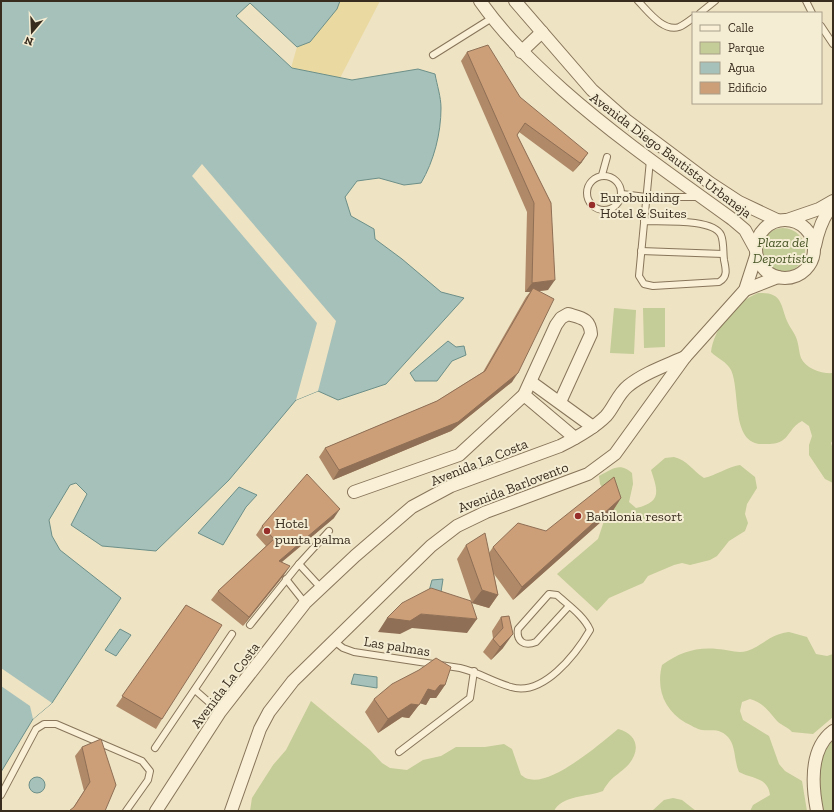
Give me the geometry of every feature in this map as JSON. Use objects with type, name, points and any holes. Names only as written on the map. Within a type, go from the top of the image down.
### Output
[{"type":"street","name":"Avenida Diego Bautista Urbaneja","points":[[480,1],[492,18],[521,52],[577,102],[650,160],[745,230],[756,253]]},
{"type":"street","name":"Avenida Diego Bautista Urbaneja","points":[[515,1],[592,90],[626,120],[710,183],[739,202],[782,220]]},
{"type":"street","points":[[521,52],[542,32]]},
{"type":"street","points":[[833,202],[817,232],[810,263],[799,275],[789,278],[778,277],[768,273],[761,266],[756,253],[757,240],[761,231],[768,225],[819,209],[833,202]]},
{"type":"street","points":[[782,220],[797,222],[806,228],[812,237],[814,247]]},
{"type":"street","name":"Avenida Barlovento","points":[[231,811],[238,795],[253,747],[269,712],[293,681],[431,546],[457,526],[486,512],[588,474],[607,462],[622,446],[685,357],[745,290],[756,253]]},
{"type":"street","name":"Avenida Barlovento","points":[[745,290],[778,277]]},
{"type":"street","points":[[354,492],[459,455],[524,395],[532,382],[560,318],[568,314],[585,319],[591,325],[591,334],[560,402]]},
{"type":"street","name":"Avenida La Costa","points":[[156,811],[220,712],[305,603],[412,507],[451,486],[554,449],[576,438],[606,416],[626,388],[640,377],[685,357]]},
{"type":"street","points":[[532,382],[593,427]]},
{"type":"street","points":[[524,395],[576,438]]},
{"type":"street","points":[[817,811],[813,776],[816,754],[829,734],[833,731]]},
{"type":"lane","points":[[638,1],[662,24],[668,26],[679,27],[692,19]]},
{"type":"lane","points":[[701,12],[715,1]]},
{"type":"lane","points":[[806,1],[812,12]]},
{"type":"lane","points":[[433,55],[492,18]]},
{"type":"lane","points":[[822,28],[833,44]]},
{"type":"lane","points":[[602,175],[607,157]]},
{"type":"lane","points":[[644,221],[703,223],[713,227],[721,235],[726,273],[724,280],[719,282],[653,286],[644,284],[639,276],[646,197],[650,160]]},
{"type":"lane","points":[[602,175],[612,177],[619,184],[622,194],[618,203],[610,210],[600,210],[591,206],[586,197],[587,187],[593,179],[602,175]]},
{"type":"lane","points":[[622,194],[646,197],[701,197]]},
{"type":"lane","points":[[641,250],[723,254]]},
{"type":"lane","points":[[250,625],[286,579],[328,531]]},
{"type":"lane","points":[[299,564],[320,588]]},
{"type":"lane","points":[[286,579],[305,603]]},
{"type":"lane","name":"Las palmas","points":[[334,641],[343,648],[354,652],[474,671],[512,687],[530,687],[547,680],[567,660],[590,630],[587,623],[557,594],[549,594],[518,629],[517,635],[519,640],[524,644],[530,645],[536,642],[569,606]]},
{"type":"lane","points":[[155,748],[232,634]]},
{"type":"lane","points":[[399,752],[470,698],[474,671]]},
{"type":"lane","points":[[195,690],[220,712]]},
{"type":"lane","points":[[1,796],[36,729],[44,724],[56,724],[142,761],[150,770],[148,780],[126,811]]},
{"type":"green space","name":"Plaza del Deportista","points":[[779,228],[787,228],[792,229],[799,234],[804,241],[804,259],[799,266],[792,271],[779,272],[771,269],[764,262],[761,254],[761,246],[764,238],[771,231]]},
{"type":"green space","points":[[758,293],[772,294],[779,300],[787,321],[798,342],[800,356],[803,362],[815,370],[824,373],[833,373],[833,440],[831,443],[833,449],[833,483],[825,479],[809,455],[809,445],[812,436],[809,426],[802,421],[795,426],[785,438],[777,443],[754,443],[746,437],[741,428],[734,380],[731,370],[724,362],[711,352],[716,334],[727,317],[741,303]]},
{"type":"green space","points":[[614,308],[636,310],[634,354],[610,353]]},
{"type":"green space","points":[[643,308],[665,308],[665,347],[644,348]]},
{"type":"green space","points":[[665,458],[679,458],[704,478],[740,465],[755,477],[757,488],[747,504],[745,514],[748,523],[745,531],[729,541],[717,556],[710,560],[690,565],[682,563],[674,565],[648,576],[643,583],[609,598],[597,611],[557,574],[598,539],[608,509],[605,491],[600,484],[599,476],[612,469],[620,467],[632,473],[633,484],[629,502],[636,508],[644,506],[654,499],[656,495],[651,470]]},
{"type":"green space","points":[[789,632],[807,637],[816,654],[827,656],[833,654],[833,717],[813,734],[792,732],[780,724],[759,703],[750,699],[742,702],[740,711],[743,720],[769,736],[779,764],[785,771],[802,781],[807,811],[750,811],[753,805],[770,795],[769,789],[759,779],[739,772],[734,749],[731,741],[725,734],[716,730],[698,729],[678,718],[672,712],[667,705],[661,690],[660,674],[662,665],[681,654],[702,649],[721,649],[740,652],[747,651],[776,635]]},
{"type":"green space","points":[[311,701],[370,750],[382,763],[390,768],[407,770],[423,760],[441,756],[456,747],[485,747],[504,744],[512,749],[521,775],[528,779],[539,779],[550,776],[576,762],[618,729],[629,734],[633,738],[636,748],[633,758],[629,764],[612,779],[603,791],[569,799],[558,806],[554,811],[250,811],[252,798],[273,765],[286,750]]},
{"type":"green space","points":[[833,737],[833,811],[821,811],[816,775],[822,748]]},
{"type":"green space","points":[[673,798],[682,800],[696,811],[652,811],[664,800]]},
{"type":"sand","points":[[340,1],[380,1],[340,78],[291,68],[297,47],[310,42]]},
{"type":"water","points":[[1,1],[340,1],[337,9],[310,42],[297,47],[250,3],[236,16],[292,68],[352,80],[418,69],[435,74],[441,104],[440,127],[430,166],[421,183],[404,185],[379,178],[357,181],[345,197],[351,216],[374,229],[375,239],[402,259],[441,292],[464,298],[386,384],[338,400],[318,391],[296,400],[229,480],[156,551],[102,546],[71,525],[87,494],[76,483],[70,485],[49,520],[52,536],[60,550],[121,598],[52,703],[33,719],[1,772]]},
{"type":"water","points":[[448,341],[456,347],[464,346],[466,355],[452,361],[437,381],[415,381],[410,373]]},
{"type":"water","points":[[239,487],[257,495],[246,507],[223,545],[198,533]]},
{"type":"water","points":[[443,579],[441,592],[429,591],[432,580]]},
{"type":"water","points":[[120,629],[131,635],[116,656],[105,650]]},
{"type":"water","points":[[354,674],[377,677],[377,688],[351,684]]},
{"type":"water","points":[[34,777],[40,777],[45,782],[43,791],[40,793],[34,793],[29,788],[29,782]]},
{"type":"pier","points":[[202,164],[336,321],[318,391],[296,400],[317,323],[192,176]]},
{"type":"pier","points":[[1,668],[52,703],[33,719],[30,706],[1,686]]},
{"type":"building","points":[[488,45],[520,97],[588,153],[580,163],[525,123],[517,135],[551,203],[555,280],[532,283],[534,203],[467,52]]},
{"type":"building","points":[[533,288],[554,299],[518,373],[458,422],[339,470],[325,448],[437,401],[485,371]]},
{"type":"building","points":[[307,474],[340,509],[279,561],[290,566],[249,617],[218,591],[274,539],[262,526]]},
{"type":"building","points":[[614,477],[621,498],[522,587],[493,547],[518,523],[546,531]]},
{"type":"building","points":[[485,533],[498,595],[482,590],[466,545]]},
{"type":"building","points":[[431,588],[471,601],[477,619],[421,614],[410,621],[387,618],[402,603]]},
{"type":"building","points":[[186,605],[222,625],[162,719],[122,696]]},
{"type":"building","points":[[509,616],[513,634],[500,647],[493,639],[503,628],[501,617]]},
{"type":"building","points":[[436,658],[451,667],[445,685],[440,685],[435,691],[428,689],[419,705],[411,704],[388,719],[374,699],[392,684],[419,670]]},
{"type":"building","points":[[101,739],[116,785],[105,811],[69,811],[74,807],[90,782],[82,747]]},
{"type":"place","name":"Eurobuilding Hotel & Suites","points":[[592,205]]},
{"type":"place","name":"Babilonia resort","points":[[578,516]]},
{"type":"place","name":"Hotel punta palma","points":[[267,531]]}]
